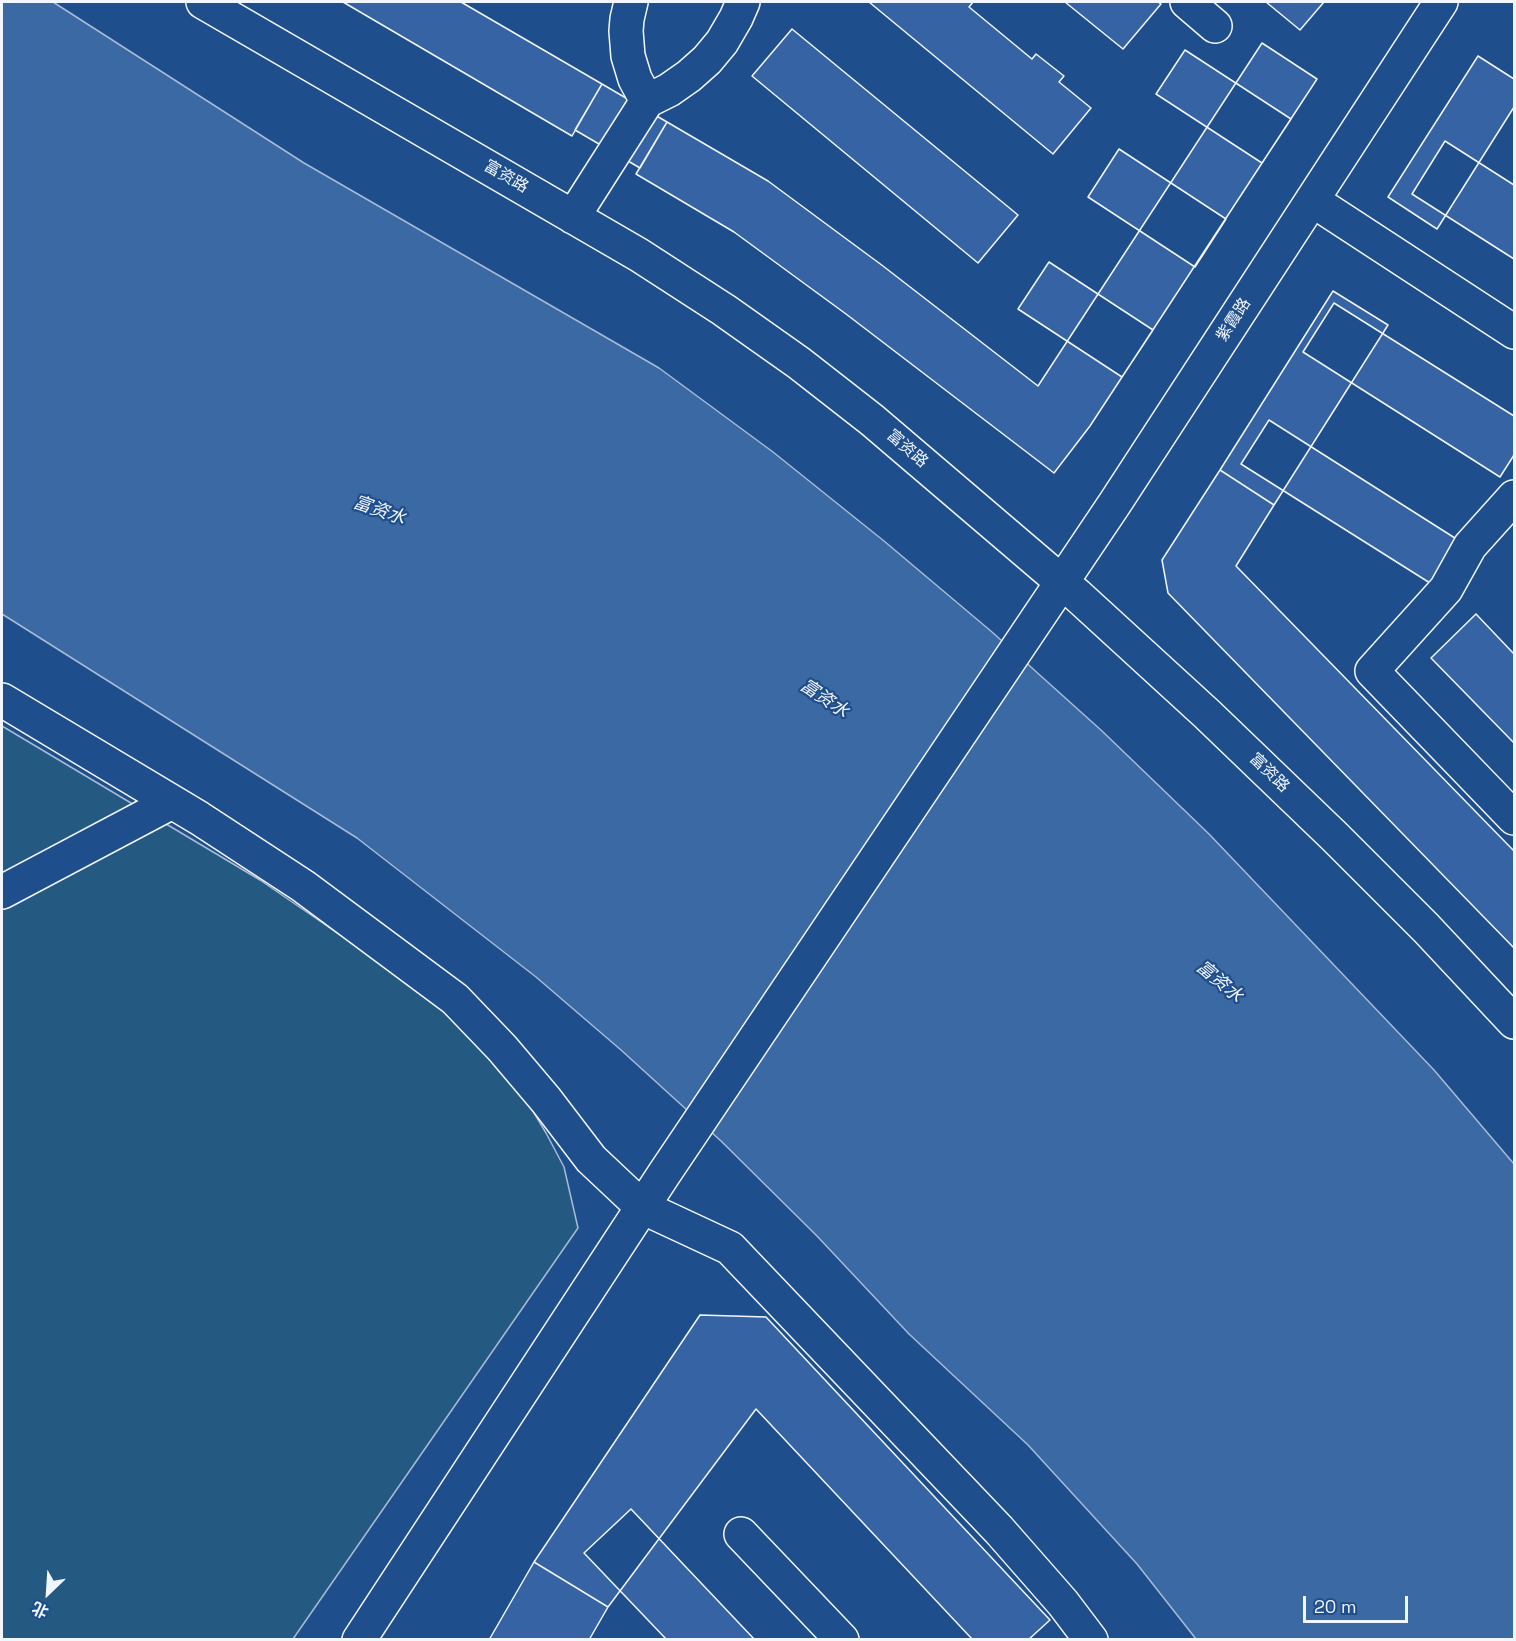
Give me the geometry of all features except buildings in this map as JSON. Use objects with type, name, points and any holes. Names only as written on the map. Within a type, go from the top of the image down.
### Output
[{"type":"street","name":"富资路","points":[[203,2],[639,255],[724,310],[799,363],[872,420],[1062,582],[1207,714],[1335,837],[1515,1022]]},
{"type":"street","points":[[631,2],[627,25],[628,56],[635,79],[647,100]]},
{"type":"street","points":[[573,217],[647,100],[669,90],[706,60],[722,42],[743,2]]},
{"type":"street","points":[[1187,2],[1215,26]]},
{"type":"street","name":"紫霞路","points":[[359,1640],[664,1174],[1121,493],[1441,2]]},
{"type":"street","points":[[1312,200],[1515,332]]},
{"type":"street","points":[[1515,497],[1470,546],[1446,589],[1372,671],[1515,818]]},
{"type":"street","points":[[2,700],[172,802],[303,886],[456,999],[546,1100],[591,1159],[642,1208],[730,1248],[999,1530],[1063,1603],[1091,1640]]},
{"type":"street","points":[[2,892],[172,802]]},
{"type":"street","points":[[741,1534],[842,1640]]},
{"type":"shaded area","points":[[2,726],[260,880],[422,991],[452,1015],[527,1101],[564,1167],[578,1228],[293,1639],[2,1640]]},
{"type":"water","name":"富资水","points":[[2,2],[53,2],[304,163],[659,368],[773,452],[992,632],[1102,731],[1209,834],[1434,1070],[1514,1164],[1514,1639],[1196,1639],[1137,1564],[1028,1445],[909,1334],[817,1236],[721,1141],[536,977],[357,838],[2,614]]}]
